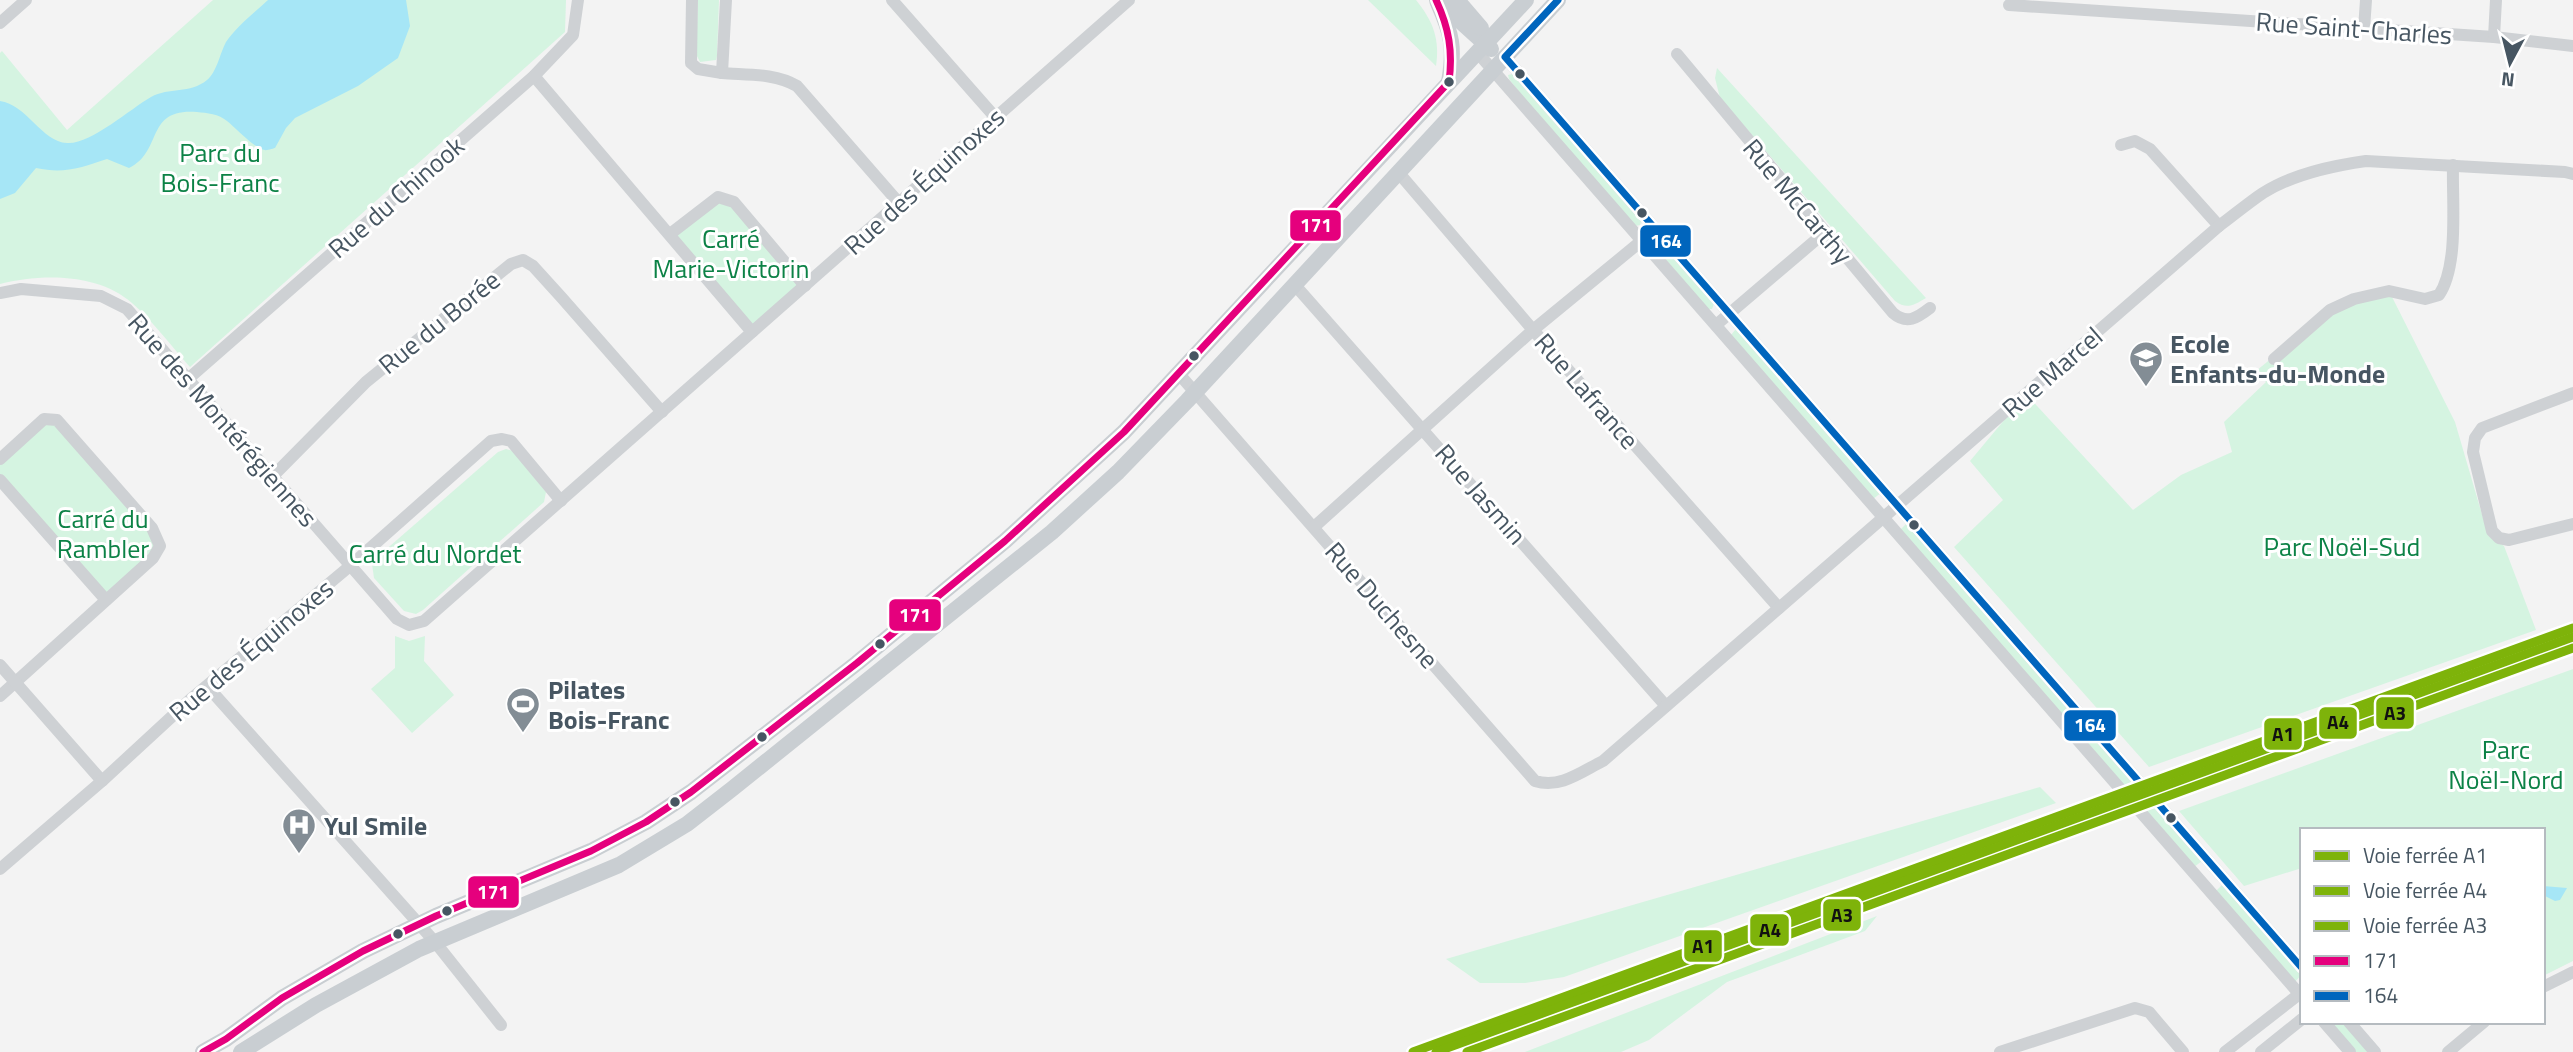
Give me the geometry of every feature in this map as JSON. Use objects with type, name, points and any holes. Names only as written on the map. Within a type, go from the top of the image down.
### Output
[{"type":"main road","points":[[1436,0],[1483,45],[1505,57]]},
{"type":"main road","points":[[1436,0],[1448,25],[1452,45],[1449,82]]},
{"type":"main road","points":[[1457,0],[1483,45]]},
{"type":"main road","points":[[203,1052],[302,986],[363,951],[419,924],[591,851],[646,822],[857,663],[996,549],[1099,457],[1526,0]]},
{"type":"main road","points":[[241,1052],[361,979],[435,942],[620,865],[687,824],[1052,532],[1118,472],[1558,0]]},
{"type":"street","points":[[0,23],[26,0]]},
{"type":"street","name":"Rue du Chinook","points":[[188,379],[534,76],[573,36],[578,0]]},
{"type":"street","points":[[692,0],[691,63],[698,69],[787,80],[797,86],[899,203]]},
{"type":"street","points":[[722,73],[726,0]]},
{"type":"street","points":[[892,0],[995,117]]},
{"type":"street","name":"Rue des Équinoxes","points":[[410,625],[424,621],[1129,0]]},
{"type":"street","points":[[2364,29],[2366,0]]},
{"type":"street","points":[[2494,37],[2496,0]]},
{"type":"street","name":"Rue Saint-Charles","points":[[2009,5],[2494,37],[2573,46]]},
{"type":"street","points":[[1483,45],[1493,70],[2300,993]]},
{"type":"street","name":"Rue McCarthy","points":[[1677,54],[1824,233],[1900,320],[1918,317],[1930,307]]},
{"type":"street","points":[[1505,57],[2300,966]]},
{"type":"street","points":[[534,76],[752,332]]},
{"type":"street","points":[[2121,145],[2135,141],[2150,149],[2219,226]]},
{"type":"street","name":"Rue Marcel","points":[[1603,761],[2219,226],[2264,192],[2296,177],[2334,166],[2366,161],[2573,174]]},
{"type":"street","points":[[2274,359],[2330,310],[2354,299],[2389,291],[2425,299],[2439,295],[2447,283],[2451,265],[2452,165]]},
{"type":"street","name":"Rue Lafrance","points":[[1398,172],[1779,608]]},
{"type":"street","points":[[670,234],[718,197],[734,202],[805,286]]},
{"type":"street","points":[[1314,527],[1534,330],[1656,229]]},
{"type":"street","points":[[1716,325],[1824,233]]},
{"type":"street","name":"Rue du Borée","points":[[273,476],[366,382],[511,264],[523,260],[540,274],[662,412]]},
{"type":"street","name":"Rue Jasmin","points":[[1294,284],[1424,428],[1666,706]]},
{"type":"street","name":"Rue des Montérégiennes","points":[[0,293],[21,289],[101,296],[116,301],[127,309],[397,619],[410,625]]},
{"type":"street","name":"Rue Duchesne","points":[[1178,374],[1535,781],[1547,785],[1559,783],[1603,761]]},
{"type":"street","points":[[2573,393],[2482,428],[2475,438],[2473,452],[2492,531],[2499,538],[2509,540],[2573,524]]},
{"type":"street","points":[[0,459],[44,419],[57,420],[152,528],[160,546],[153,558],[0,696]]},
{"type":"street","name":"Rue des Équinoxes","points":[[0,869],[491,441],[511,441],[561,501]]},
{"type":"street","points":[[0,480],[106,600]]},
{"type":"street","points":[[0,665],[102,781]]},
{"type":"street","points":[[207,686],[280,769],[294,780],[435,942],[501,1025]]},
{"type":"street","points":[[2202,881],[2216,870]]},
{"type":"street","points":[[2545,986],[2573,972]]},
{"type":"street","points":[[2225,1052],[2300,995]]},
{"type":"street","points":[[2000,1052],[2135,1008],[2149,1012],[2183,1052]]},
{"type":"street","points":[[2261,1052],[2300,1021]]},
{"type":"street","points":[[2326,1024],[2350,1052]]},
{"type":"street","points":[[2351,1024],[2375,1052]]},
{"type":"street","points":[[2448,1052],[2482,1024]]},
{"type":"green space","name":"Parc du Bois-Franc","points":[[213,0],[566,0],[565,32],[190,367],[143,313],[113,290],[82,280],[48,277],[0,284],[0,53],[2,51],[67,130]]},
{"type":"green space","points":[[698,0],[719,0],[716,60],[700,62],[696,54]]},
{"type":"green space","points":[[1368,0],[1416,0],[1434,31],[1436,66]]},
{"type":"green space","points":[[1717,68],[1926,298],[1907,306],[1895,301],[1720,98],[1715,78]]},
{"type":"green space","points":[[1512,74],[1641,221],[1640,225],[1635,226],[1530,106],[1509,79],[1508,75]]},
{"type":"green space","name":"Carré Marie-Victorin","points":[[718,197],[734,202],[805,286],[752,332],[670,234]]},
{"type":"green space","points":[[1660,243],[1714,304],[1712,309],[1708,309],[1656,248]]},
{"type":"green space","name":"Parc Noël-Sud","points":[[2389,291],[2455,422],[2488,535],[2504,546],[2536,630],[2149,767],[1954,547],[2003,500],[1970,461],[2026,394],[2133,510],[2181,475],[2232,452],[2224,422],[2266,382],[2256,371],[2327,313]]},
{"type":"green space","points":[[1738,330],[1881,493],[1873,499],[1731,335]]},
{"type":"green space","name":"Carré du Rambler","points":[[44,419],[57,420],[160,546],[106,600],[0,480],[0,459]]},
{"type":"green space","name":"Carré du Nordet","points":[[506,449],[513,451],[546,492],[544,502],[423,610],[416,614],[404,611],[374,578],[372,564],[375,559],[498,452]]},
{"type":"green space","points":[[1907,523],[2135,783],[2124,787],[1900,530]]},
{"type":"green space","points":[[395,636],[409,641],[425,636],[424,661],[454,695],[412,733],[371,689],[395,668]]},
{"type":"green space","name":"Parc Noël-Nord","points":[[2573,669],[2573,961],[2545,975],[2545,828],[2300,828],[2300,869],[2244,886],[2179,811]]},
{"type":"green space","points":[[2040,787],[2056,803],[1564,977],[1525,983],[1480,983],[1446,959]]},
{"type":"green space","points":[[2150,801],[2202,861],[2194,867],[2140,804]]},
{"type":"green space","points":[[2223,884],[2300,972],[2295,982],[2216,891]]},
{"type":"green space","points":[[1877,916],[1865,931],[1727,982],[1649,1040],[1621,1052],[1525,1052]]},
{"type":"green space","points":[[2332,1024],[2346,1024],[2370,1052],[2356,1052]]},
{"type":"water","points":[[268,0],[406,0],[410,26],[398,58],[358,86],[295,118],[275,148],[261,149],[217,115],[180,113],[161,123],[147,152],[129,168],[107,159],[72,169],[36,168],[15,193],[0,199],[0,101],[18,109],[58,141],[67,143],[87,138],[151,97],[194,87],[207,80],[230,36]]},
{"type":"water","points":[[2545,886],[2567,888],[2560,900],[2555,901],[2545,896]]},
{"type":"rail line","name":"A1","points":[[1413,1052],[2573,628]]},
{"type":"rail line","name":"A4","points":[[1436,1052],[2573,637]]},
{"type":"rail line","name":"A3","points":[[1467,1052],[2573,648]]},
{"type":"transit line","name":"171","points":[[203,1052],[226,1039],[282,998],[363,951],[436,916],[591,851],[646,822],[691,792],[857,663],[1005,541],[1124,432],[1449,82],[1449,40],[1436,0]]},
{"type":"transit line","name":"164","points":[[1558,0],[1505,57],[2300,966]]},
{"type":"place","name":"Ecole Enfants-du-Monde","points":[[2146,388]]},
{"type":"place","name":"Pilates Bois-Franc","points":[[523,734]]},
{"type":"place","name":"Yul Smile","points":[[299,855]]}]
